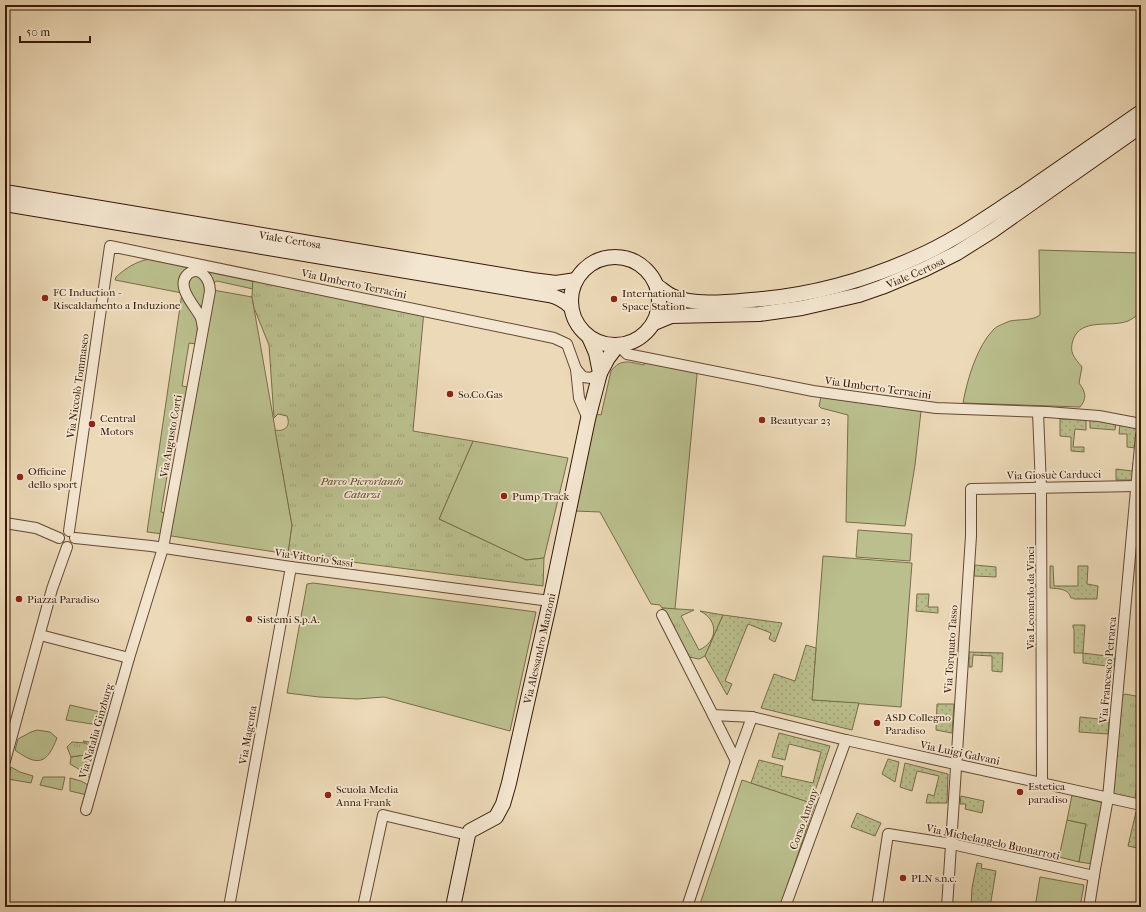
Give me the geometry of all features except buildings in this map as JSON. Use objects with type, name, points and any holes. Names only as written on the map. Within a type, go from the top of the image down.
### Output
[{"type":"main road","name":"Viale Certosa","points":[[657,286],[672,296],[690,300],[736,301],[776,298],[812,292],[876,274],[918,257],[980,222],[1141,112]]},
{"type":"main road","name":"Viale Certosa","points":[[654,323],[671,316],[759,314],[802,308],[882,287],[925,269],[957,253],[992,231],[1141,126]]},
{"type":"main road","name":"Viale Certosa","points":[[5,192],[532,280],[556,283],[576,280]]},
{"type":"main road","name":"Viale Certosa","points":[[5,204],[549,295],[559,298],[571,307]]},
{"type":"main road","points":[[619,257],[631,260],[642,266],[651,275],[657,286],[660,299],[654,323],[639,339],[629,343],[619,351],[589,337],[576,322],[571,307],[572,290],[576,280],[584,269],[594,262],[606,258],[619,257]]},
{"type":"main road","name":"Via Alessandro Manzoni","points":[[468,835],[470,831],[496,817],[503,804],[509,783],[550,601],[588,419],[600,373],[596,353],[589,337]]},
{"type":"main road","name":"Via Alessandro Manzoni","points":[[600,373],[619,351]]},
{"type":"main road","points":[[453,907],[468,835]]},
{"type":"street","name":"Via Umberto Terracini","points":[[110,246],[554,338],[567,344],[576,369],[579,398],[588,419]]},
{"type":"street","name":"Via Niccolò Tommaseo","points":[[72,534],[110,246]]},
{"type":"street","name":"Via Augusto Corti","points":[[163,548],[210,291],[210,283],[204,274],[194,272],[189,274],[184,279],[184,288],[201,317],[203,328]]},
{"type":"street","name":"Via Umberto Terracini","points":[[619,351],[813,391],[936,408],[1099,416],[1141,424]]},
{"type":"street","points":[[576,369],[583,377],[591,378],[600,373]]},
{"type":"street","name":"Via Leonardo da Vinci","points":[[1038,412],[1041,487],[1042,784]]},
{"type":"street","name":"Via Francesco Petrarca","points":[[1089,907],[1108,798],[1137,526],[1137,486],[1141,435]]},
{"type":"street","name":"Via Giosuè Carducci","points":[[971,489],[1137,486]]},
{"type":"street","name":"Via Torquato Tasso","points":[[947,907],[971,536],[971,489]]},
{"type":"street","points":[[5,523],[36,528],[59,538]]},
{"type":"street","points":[[5,761],[52,589],[67,547],[72,545],[72,534],[62,532],[59,538],[60,543],[67,547]]},
{"type":"street","name":"Via Vittorio Sassi","points":[[72,534],[291,567],[550,601]]},
{"type":"street","name":"Via Natalia Ginzburg","points":[[86,810],[129,658],[163,548]]},
{"type":"street","name":"Via Magenta","points":[[229,907],[291,567]]},
{"type":"street","points":[[662,615],[736,761]]},
{"type":"street","points":[[40,634],[129,658]]},
{"type":"street","points":[[687,907],[752,717],[713,715]]},
{"type":"street","name":"Via Luigi Galvani","points":[[752,717],[846,740],[1141,806]]},
{"type":"street","name":"Corso Antony","points":[[785,907],[846,740]]},
{"type":"street","points":[[364,907],[383,815],[468,835]]},
{"type":"street","name":"Via Michelangelo Buonarroti","points":[[877,907],[888,834],[952,844],[1094,876]]},
{"type":"green space","points":[[1039,250],[1141,253],[1141,312],[1128,321],[1121,323],[1097,324],[1083,328],[1077,333],[1073,340],[1072,352],[1082,367],[1079,383],[1083,389],[1085,398],[1080,407],[963,403],[970,374],[978,354],[988,336],[994,329],[1010,321],[1030,319],[1040,315]]},
{"type":"green space","points":[[149,259],[253,279],[253,289],[217,281],[213,284],[210,276],[183,273],[195,308],[197,334],[196,344],[189,343],[182,386],[188,387],[184,411],[178,410],[161,512],[166,513],[163,534],[147,532],[182,293],[115,280],[116,277],[131,266]]},
{"type":"green space","points":[[195,274],[206,281],[204,304],[202,306],[199,305],[187,289],[186,281]]},
{"type":"green space","name":"Parco Pierorlando Catarzi","points":[[253,276],[424,311],[413,431],[473,441],[439,519],[526,560],[544,558],[543,586],[288,554],[292,525],[275,430],[282,430],[286,428],[288,425],[288,420],[287,416],[278,414],[274,418],[269,345],[254,308],[252,297]]},
{"type":"green space","points":[[213,290],[252,297],[292,525],[288,554],[165,535]]},
{"type":"green space","points":[[645,361],[696,371],[697,375],[675,609],[662,608],[660,605],[651,604],[600,512],[575,511],[596,414],[601,415],[611,371],[618,364],[630,362],[644,365]]},
{"type":"green space","points":[[821,397],[921,411],[915,465],[905,526],[846,522],[848,415],[821,408],[819,406]]},
{"type":"green space","points":[[1060,419],[1086,420],[1086,430],[1075,429],[1073,447],[1084,447],[1084,452],[1071,451],[1071,437],[1060,436]]},
{"type":"green space","points":[[1090,420],[1116,424],[1115,430],[1090,428]]},
{"type":"green space","points":[[1120,424],[1138,428],[1136,448],[1127,447],[1127,434],[1119,434]]},
{"type":"green space","name":"Pump Track","points":[[473,441],[568,458],[544,558],[526,560],[439,519]]},
{"type":"green space","points":[[1133,463],[1135,464],[1133,480],[1116,480],[1116,469],[1132,471]]},
{"type":"green space","points":[[858,530],[912,534],[910,561],[856,557]]},
{"type":"green space","points":[[823,556],[912,563],[901,707],[812,700]]},
{"type":"green space","points":[[975,565],[996,567],[996,577],[974,576]]},
{"type":"green space","points":[[1050,566],[1053,566],[1054,586],[1078,586],[1078,566],[1088,566],[1087,584],[1098,586],[1097,599],[1074,599],[1071,598],[1068,592],[1050,588]]},
{"type":"green space","points":[[313,583],[536,612],[510,731],[384,697],[357,699],[319,697],[287,693],[307,584]]},
{"type":"green space","points":[[917,594],[929,594],[928,607],[938,607],[938,613],[916,611]]},
{"type":"green space","points":[[662,608],[694,610],[681,616],[699,650],[710,642],[714,631],[711,620],[700,611],[723,615],[705,656],[699,659],[689,657]]},
{"type":"green space","points":[[723,615],[782,623],[775,642],[769,639],[771,633],[748,624],[725,681],[732,684],[727,695],[705,656]]},
{"type":"green space","points":[[1073,625],[1085,625],[1083,653],[1074,653]]},
{"type":"green space","points":[[806,645],[816,648],[812,700],[859,703],[852,730],[761,708],[774,674],[795,681]]},
{"type":"green space","points":[[969,652],[1003,653],[1002,672],[992,671],[992,656],[973,655],[972,667],[969,667]]},
{"type":"green space","points":[[1083,653],[1115,657],[1114,667],[1083,663]]},
{"type":"green space","points":[[1125,694],[1141,697],[1141,760],[1134,804],[1108,798],[1117,699]]},
{"type":"green space","points":[[937,704],[954,704],[952,733],[936,730]]},
{"type":"green space","points":[[70,705],[109,714],[105,726],[66,720]]},
{"type":"green space","points":[[1080,717],[1109,720],[1108,734],[1079,732]]},
{"type":"green space","points":[[37,730],[50,732],[57,738],[53,747],[45,758],[36,761],[15,750],[18,739]]},
{"type":"green space","points":[[779,733],[830,746],[811,803],[751,783],[759,760],[783,766],[781,776],[813,783],[821,752],[789,744],[785,760],[772,757]]},
{"type":"green space","points":[[83,741],[101,744],[91,779],[70,764],[71,757],[84,755],[89,749],[88,745]]},
{"type":"green space","points":[[72,742],[86,743],[89,747],[88,753],[71,757],[67,747]]},
{"type":"green space","points":[[888,759],[899,762],[895,782],[882,774]]},
{"type":"green space","points":[[905,763],[948,774],[947,803],[926,803],[928,794],[934,796],[939,776],[917,771],[912,791],[900,787]]},
{"type":"green space","points":[[11,767],[20,772],[33,776],[31,783],[8,779]]},
{"type":"green space","points":[[43,777],[65,777],[62,790],[40,785]]},
{"type":"green space","points":[[70,778],[81,781],[90,786],[87,795],[70,791]]},
{"type":"green space","points":[[742,780],[815,804],[780,907],[699,907]]},
{"type":"green space","points":[[1072,795],[1104,803],[1093,864],[1079,862],[1086,824],[1067,820]]},
{"type":"green space","points":[[961,796],[984,801],[982,813],[965,809],[966,804],[960,804]]},
{"type":"green space","points":[[1136,812],[1141,813],[1141,830],[1137,848],[1128,846]]},
{"type":"green space","points":[[857,813],[881,823],[875,836],[851,827]]},
{"type":"green space","points":[[1067,820],[1086,824],[1079,862],[1059,857]]},
{"type":"green space","points":[[977,863],[982,864],[981,868],[996,871],[990,907],[971,906],[972,888]]},
{"type":"green space","points":[[1040,877],[1084,885],[1080,907],[1035,907]]},
{"type":"place","name":"FC Induction - Riscaldamento a Induzione","points":[[45,298]]},
{"type":"place","name":"International Space Station","points":[[614,299]]},
{"type":"place","name":"So.Co.Gas","points":[[450,394]]},
{"type":"place","name":"Beautycar 23","points":[[762,420]]},
{"type":"place","name":"Central Motors","points":[[92,424]]},
{"type":"place","name":"Officine dello sport","points":[[20,477]]},
{"type":"place","name":"Pump Track","points":[[504,496]]},
{"type":"place","name":"Piazza Paradiso","points":[[19,599]]},
{"type":"place","name":"Sistemi S.p.A.","points":[[249,619]]},
{"type":"place","name":"ASD Collegno Paradiso","points":[[877,723]]},
{"type":"place","name":"Estetica paradiso","points":[[1020,792]]},
{"type":"place","name":"Scuola Media Anna Frank","points":[[328,795]]},
{"type":"place","name":"PLN s.n.c.","points":[[903,878]]}]
